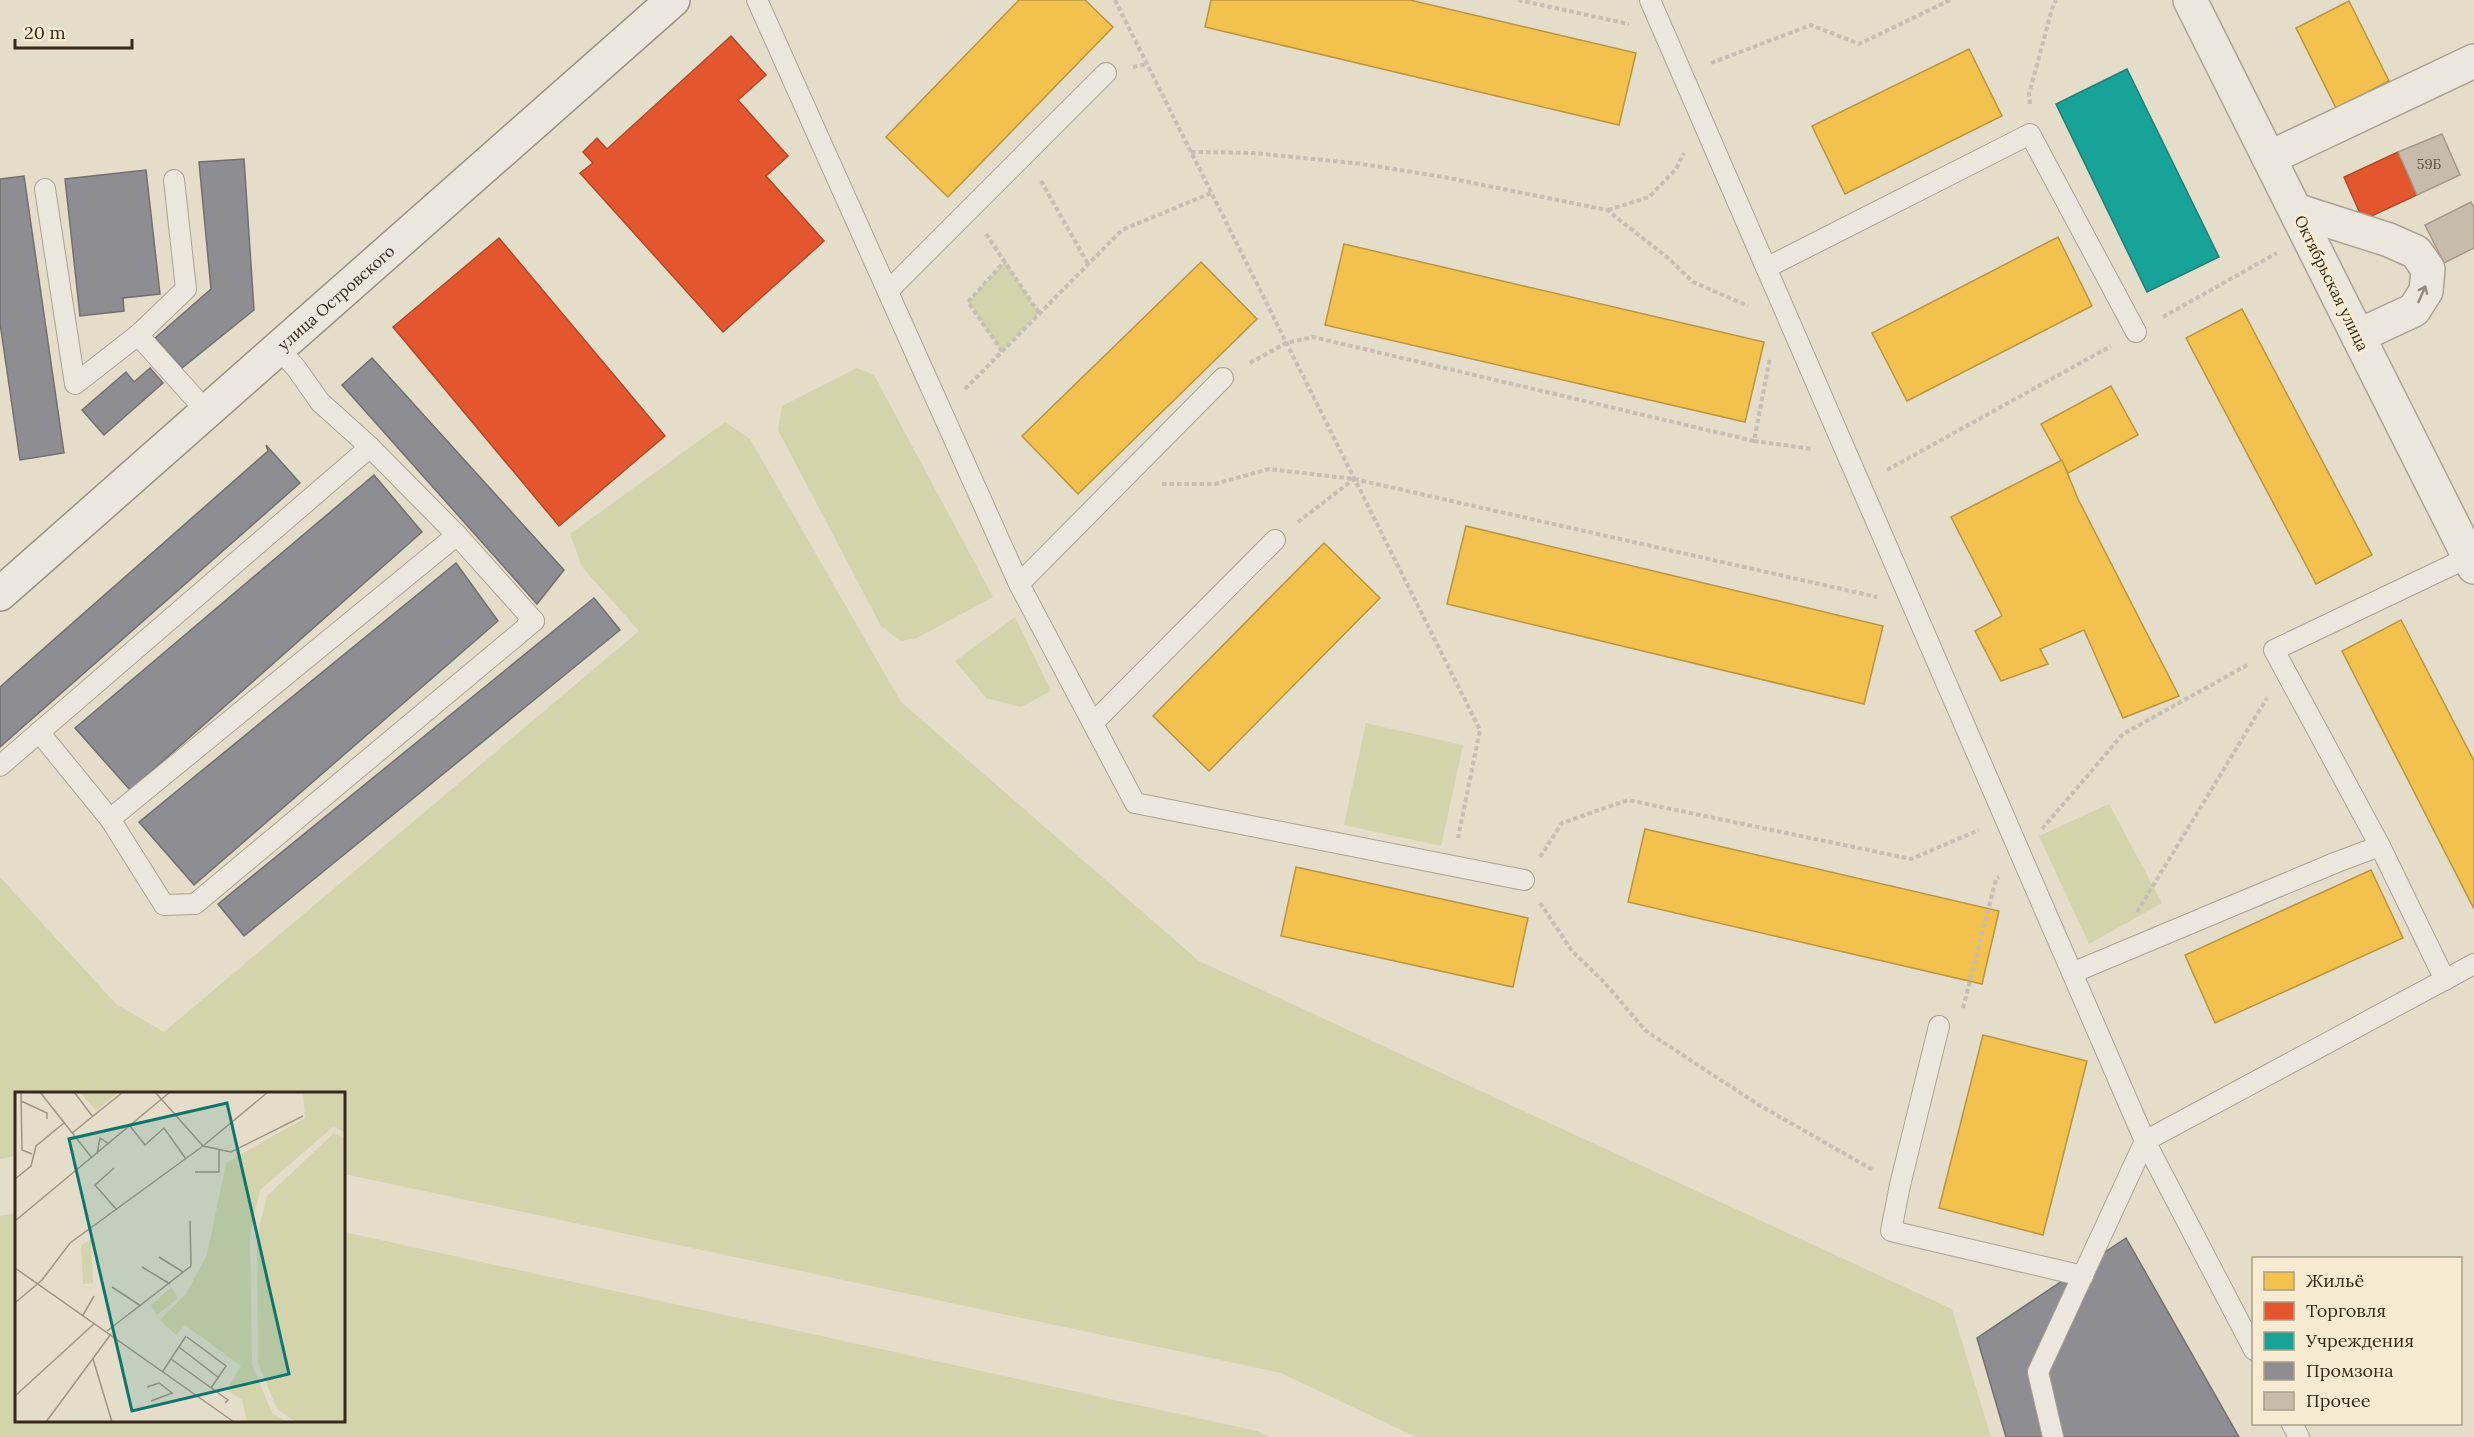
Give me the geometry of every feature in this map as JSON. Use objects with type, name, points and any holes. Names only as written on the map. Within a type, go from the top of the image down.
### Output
[{"type":"street","name":"улица Островского","points":[[0,594],[673,0]]},
{"type":"street","name":"Октябрьская улица","points":[[2190,0],[2472,562]]},
{"type":"street","points":[[2269,158],[2474,61]]},
{"type":"street","points":[[2302,223],[2389,240],[2416,252],[2428,269],[2426,291],[2414,310],[2358,336]]},
{"type":"lane","points":[[757,0],[1019,584],[1136,803],[1524,880]]},
{"type":"lane","points":[[1650,0],[1766,268],[1779,314],[1847,453],[2145,1141],[2252,1348]]},
{"type":"lane","points":[[888,291],[1106,73]]},
{"type":"lane","points":[[1766,268],[2031,135],[2136,332]]},
{"type":"lane","points":[[45,189],[75,384],[138,335],[186,289],[174,180]]},
{"type":"lane","points":[[138,335],[207,412]]},
{"type":"lane","points":[[39,732],[110,819],[164,905],[195,904],[530,623],[457,535],[370,447],[321,402],[278,348]]},
{"type":"lane","points":[[1019,584],[1223,378]]},
{"type":"lane","points":[[0,766],[370,447]]},
{"type":"lane","points":[[110,819],[457,535]]},
{"type":"lane","points":[[1093,723],[1275,540]]},
{"type":"lane","points":[[2445,980],[2380,846],[2274,650],[2472,562]]},
{"type":"lane","points":[[2072,973],[2380,846]]},
{"type":"lane","points":[[2053,1437],[2038,1372],[2145,1141],[2474,964]]},
{"type":"lane","points":[[1939,1026],[1891,1231],[2083,1276]]},
{"type":"path","points":[[1115,0],[1480,730],[1453,866]]},
{"type":"path","points":[[1518,0],[1664,31]]},
{"type":"path","points":[[1682,74],[1811,25],[1859,44],[1950,0]]},
{"type":"path","points":[[2031,135],[2029,94],[2056,0]]},
{"type":"path","points":[[1607,210],[1649,197],[1676,170],[1702,119]]},
{"type":"path","points":[[1191,152],[1254,153],[1362,164],[1444,177],[1607,210],[1668,258],[1693,282],[1740,303],[1779,314],[1754,441]]},
{"type":"path","points":[[1025,153],[1088,264]]},
{"type":"path","points":[[942,412],[1122,230],[1211,193]]},
{"type":"path","points":[[970,210],[1039,313]]},
{"type":"path","points":[[1860,485],[2136,332],[2302,223]]},
{"type":"path","points":[[1002,351],[968,302],[1005,261]]},
{"type":"path","points":[[1223,378],[1286,343],[1313,337],[1754,441],[1847,453]]},
{"type":"path","points":[[1117,485],[1215,483],[1269,470],[1354,479],[1912,605]]},
{"type":"path","points":[[1275,540],[1354,479]]},
{"type":"path","points":[[1939,1026],[1965,1006],[1996,879],[2021,854],[2123,734],[2274,650]]},
{"type":"path","points":[[2109,958],[2285,670]]},
{"type":"path","points":[[1900,1185],[1760,1105],[1646,1032],[1605,983],[1572,951],[1524,880],[1562,823],[1628,800],[1911,859],[2005,819]]},
{"type":"green space","points":[[1005,261],[1039,313],[1002,351],[968,302]]},
{"type":"green space","points":[[857,368],[874,375],[993,597],[917,638],[901,641],[881,626],[778,430],[782,406]]},
{"type":"green space","points":[[725,422],[750,439],[901,702],[1199,961],[1952,1309],[1991,1437],[1416,1437],[1281,1373],[345,1174],[345,1092],[15,1092],[15,1156],[0,1159],[0,877],[116,1004],[164,1032],[639,631],[582,567],[570,534]]},
{"type":"green space","points":[[1015,617],[1051,691],[1021,707],[986,698],[955,661]]},
{"type":"green space","points":[[1366,723],[1463,745],[1441,846],[1344,825]]},
{"type":"green space","points":[[2109,804],[2162,903],[2089,944],[2039,836]]},
{"type":"green space","points":[[15,1213],[15,1422],[345,1422],[345,1232],[1257,1431],[1268,1437],[0,1437],[0,1216]]},
{"type":"building: Жильё","points":[[1019,0],[1085,0],[1113,27],[948,197],[886,137]]},
{"type":"building: Жильё","points":[[1211,0],[1410,0],[1636,53],[1619,125],[1205,27]]},
{"type":"building: Жильё","points":[[2349,1],[2389,81],[2336,108],[2296,28]]},
{"type":"building: Жильё","points":[[1969,49],[2002,116],[1845,194],[1812,126]]},
{"type":"building: Жильё","points":[[2058,237],[2092,306],[1907,401],[1872,333]]},
{"type":"building: Жильё","points":[[1344,244],[1764,342],[1745,422],[1325,325]]},
{"type":"building: Жильё","points":[[1201,262],[1257,319],[1078,494],[1022,436]]},
{"type":"building: Жильё","points":[[2242,309],[2372,555],[2316,584],[2186,338]]},
{"type":"building: Жильё","points":[[2111,386],[2138,435],[2068,473],[2041,424]]},
{"type":"building: Жильё","points":[[2062,460],[2078,499],[2179,696],[2123,718],[2084,630],[2040,649],[2048,664],[2001,681],[1975,631],[2002,616],[1951,517]]},
{"type":"building: Жильё","points":[[1466,526],[1883,626],[1864,704],[1447,604]]},
{"type":"building: Жильё","points":[[1324,543],[1380,598],[1209,771],[1153,716]]},
{"type":"building: Жильё","points":[[2401,620],[2474,761],[2474,909],[2342,651]]},
{"type":"building: Жильё","points":[[1645,829],[1999,911],[1982,984],[1628,902]]},
{"type":"building: Жильё","points":[[1296,867],[1528,918],[1513,987],[1281,936]]},
{"type":"building: Жильё","points":[[2371,870],[2403,938],[2215,1023],[2185,955]]},
{"type":"building: Жильё","points":[[1983,1035],[2087,1061],[2043,1235],[1939,1208]]},
{"type":"building: Торговля","points":[[731,36],[766,75],[738,100],[788,156],[766,176],[824,241],[723,332],[580,173],[593,163],[583,152],[597,138],[607,149]]},
{"type":"building: Торговля","points":[[2398,152],[2417,195],[2363,220],[2344,177]]},
{"type":"building: Торговля","points":[[499,238],[665,436],[559,526],[393,327]]},
{"type":"building: Учреждения","points":[[2127,69],[2219,257],[2147,292],[2056,104]]},
{"type":"building: Промзона","points":[[244,159],[254,310],[182,368],[155,338],[211,289],[199,162]]},
{"type":"building: Промзона","points":[[146,170],[160,294],[123,298],[124,311],[80,316],[65,179]]},
{"type":"building: Промзона","points":[[24,176],[64,453],[20,460],[0,323],[0,179]]},
{"type":"building: Промзона","points":[[372,358],[564,570],[537,604],[342,385]]},
{"type":"building: Промзона","points":[[150,368],[163,383],[104,435],[82,410],[126,372],[134,382]]},
{"type":"building: Промзона","points":[[266,445],[300,483],[0,747],[0,687],[268,451]]},
{"type":"building: Промзона","points":[[374,475],[422,532],[130,790],[75,728]]},
{"type":"building: Промзона","points":[[456,563],[498,621],[194,885],[139,822]]},
{"type":"building: Промзона","points":[[594,598],[620,630],[244,936],[218,904]]},
{"type":"building: Промзона","points":[[2126,1238],[2239,1437],[2006,1437],[1977,1338]]},
{"type":"building: Прочее","points":[[2442,134],[2460,175],[2417,195],[2398,152]]},
{"type":"building: Прочее","points":[[2471,202],[2474,208],[2474,248],[2444,263],[2425,225]]}]
